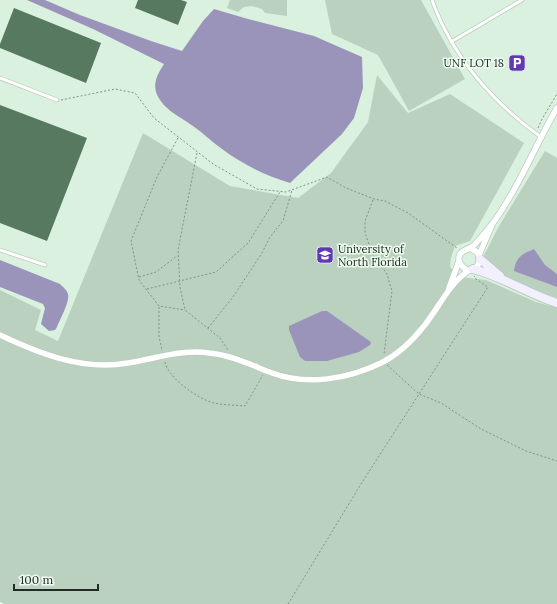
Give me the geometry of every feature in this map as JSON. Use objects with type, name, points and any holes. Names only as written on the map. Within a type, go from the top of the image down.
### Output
[{"type":"street","points":[[0,335],[57,358],[83,364],[108,366],[163,355],[208,352],[227,356],[266,371],[296,379],[314,380],[336,378],[361,371],[383,361],[406,345],[424,326],[449,288],[478,265],[492,225],[519,180],[538,135],[557,108]]},
{"type":"street","points":[[449,288],[458,268],[459,257],[462,252],[470,248],[492,225]]},
{"type":"street","points":[[470,248],[474,250],[507,282]]},
{"type":"street","points":[[459,261],[463,268],[507,282],[528,293],[557,303]]},
{"type":"lane","points":[[432,0],[440,21],[464,62],[490,94],[538,135]]},
{"type":"lane","points":[[451,42],[522,0]]},
{"type":"lane","points":[[0,78],[57,100]]},
{"type":"lane","points":[[0,250],[45,265]]},
{"type":"path","points":[[57,100],[115,89],[135,93],[154,118],[212,164],[257,189],[286,192],[327,177],[346,188],[374,199],[385,201],[408,213],[462,252]]},
{"type":"path","points":[[538,135],[542,119],[557,94]]},
{"type":"path","points":[[178,137],[157,177],[131,241],[139,280],[159,306],[159,336],[166,368],[186,389],[214,403],[245,406],[266,371]]},
{"type":"path","points":[[186,310],[180,280],[178,250],[197,152]]},
{"type":"path","points":[[207,328],[233,297],[262,253],[270,237],[283,221],[292,190]]},
{"type":"path","points":[[146,289],[216,272],[248,243],[280,191]]},
{"type":"path","points":[[374,199],[365,222],[364,233],[372,253],[387,274],[392,291],[383,361],[419,394],[440,403],[481,429],[526,451],[557,461]]},
{"type":"path","points":[[138,277],[156,272],[178,255]]},
{"type":"path","points":[[288,604],[361,484],[488,286],[476,279],[471,270]]},
{"type":"path","points":[[159,306],[186,310],[220,338],[228,349],[227,356]]},
{"type":"shaded area","name":"University of North Florida","points":[[0,0],[557,0],[557,604],[15,604],[0,594]]},
{"type":"shaded area","points":[[27,0],[45,0],[80,15],[182,51],[203,21],[214,9],[314,36],[362,57],[363,88],[354,118],[342,134],[290,183],[281,180],[263,173],[238,160],[167,108],[159,98],[155,88],[157,77],[164,64],[93,29]]},
{"type":"shaded area","points":[[230,0],[287,0],[287,16],[265,13],[262,9],[252,6],[244,7],[238,12],[227,8]]},
{"type":"shaded area","points":[[325,0],[421,0],[465,79],[409,111],[378,55],[332,34]]},
{"type":"shaded area","name":"University of North Florida","points":[[377,75],[408,113],[450,94],[524,143],[470,241],[455,246],[450,267],[460,277],[486,280],[536,302],[557,308],[557,604],[4,604],[0,602],[0,290],[41,310],[35,330],[58,341],[143,133],[230,186],[298,198],[331,173],[368,122]]},
{"type":"shaded area","points":[[545,151],[557,158],[557,298],[531,289],[509,279],[483,257],[499,226]]},
{"type":"shaded area","points":[[534,249],[545,265],[557,274],[557,287],[514,271],[518,259]]},
{"type":"shaded area","points":[[0,260],[60,284],[66,290],[68,294],[68,301],[55,330],[49,331],[41,324],[45,308],[43,304],[0,287]]},
{"type":"shaded area","points":[[322,311],[327,311],[371,342],[370,345],[359,352],[327,361],[305,361],[300,357],[289,330],[289,326]]},
{"type":"building","points":[[138,0],[181,0],[187,2],[178,25],[135,8]]},
{"type":"building","points":[[14,8],[101,43],[86,83],[0,48],[0,44]]},
{"type":"building","points":[[0,105],[87,138],[47,241],[0,223]]},
{"type":"place","name":"UNF LOT 18","points":[[517,63]]},
{"type":"place","name":"University of North Florida","points":[[325,255]]}]
